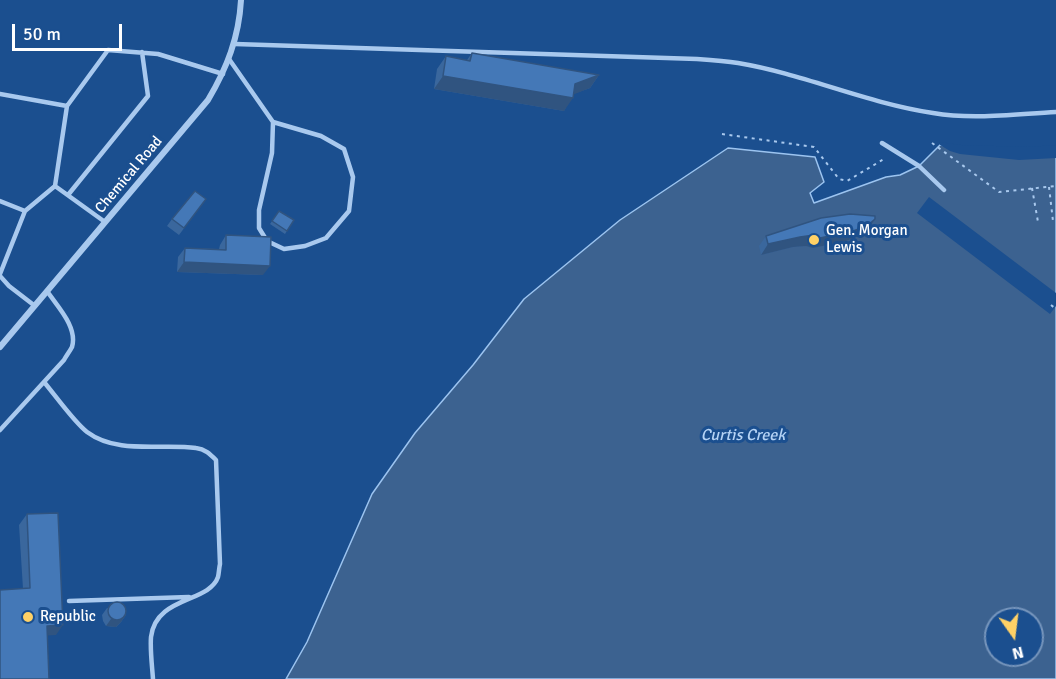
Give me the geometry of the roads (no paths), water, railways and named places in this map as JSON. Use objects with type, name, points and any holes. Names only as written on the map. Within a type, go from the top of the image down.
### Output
[{"type":"street","name":"Chemical Road","points":[[0,347],[208,100],[223,74],[235,44],[241,0]]},
{"type":"lane","points":[[235,44],[697,59],[739,63],[807,80],[848,94],[933,113],[967,116],[1056,111]]},
{"type":"lane","points":[[35,306],[9,286],[0,275],[25,211],[55,186],[67,106],[108,50],[158,54],[223,74]]},
{"type":"lane","points":[[68,195],[148,96],[142,52]]},
{"type":"lane","points":[[229,59],[273,122],[272,153],[259,210],[259,228],[267,241],[284,249],[305,246],[326,238],[349,211],[353,177],[344,149],[321,136],[273,122]]},
{"type":"lane","points":[[0,94],[67,106]]},
{"type":"lane","points":[[882,142],[919,166],[944,190]]},
{"type":"lane","points":[[55,186],[105,222]]},
{"type":"lane","points":[[0,201],[25,211]]},
{"type":"lane","points":[[0,430],[64,360],[72,347],[73,335],[68,321],[47,291]]},
{"type":"lane","points":[[44,382],[87,432],[111,443],[156,448],[197,448],[208,452],[216,460],[220,564],[218,579],[208,590],[172,606],[158,619],[151,635],[153,679]]},
{"type":"lane","points":[[69,601],[191,597]]},
{"type":"water","name":"Curtis Creek","points":[[940,145],[961,148],[1056,148],[1056,679],[286,679],[307,642],[372,494],[415,433],[473,365],[524,299],[620,220],[728,148],[815,157],[824,182],[810,193],[814,203],[886,177],[900,175],[919,166]]},
{"type":"place","name":"Gen. Morgan Lewis","points":[[814,240]]},
{"type":"place","name":"Republic","points":[[28,617]]}]
